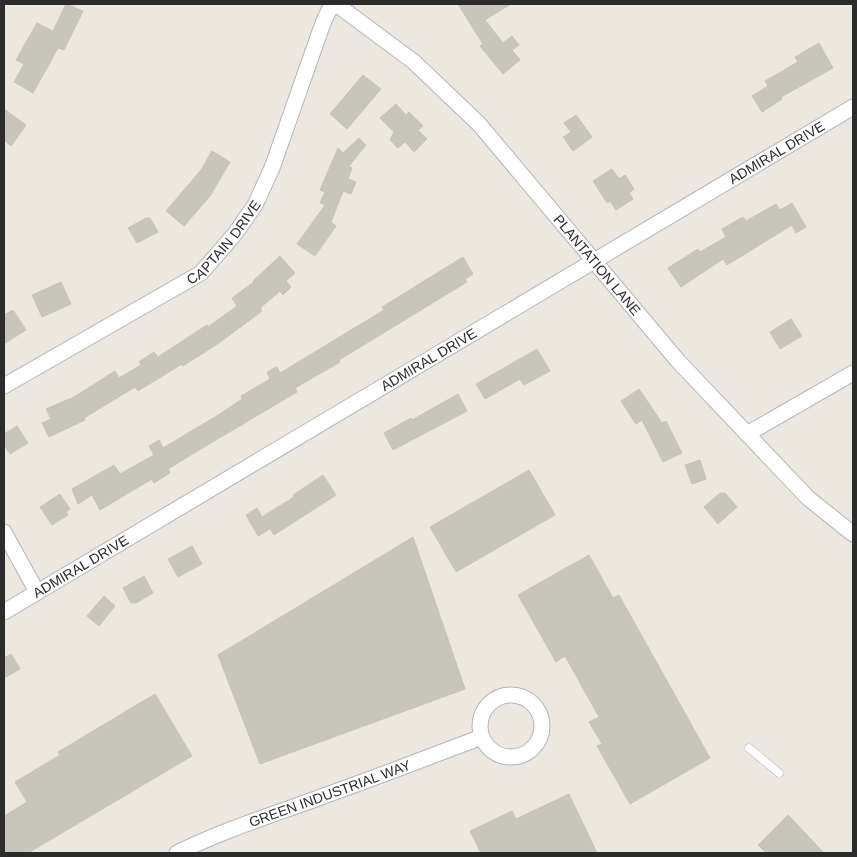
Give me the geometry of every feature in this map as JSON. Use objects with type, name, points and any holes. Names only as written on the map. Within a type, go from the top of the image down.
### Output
[{"type":"street","name":"PLANTATION LANE","points":[[334,4],[414,62],[479,124],[678,361],[808,498],[853,534]]},
{"type":"street","name":"CAPTAIN DRIVE","points":[[4,386],[200,272],[234,235],[255,205],[272,168],[323,23],[334,4]]},
{"type":"street","name":"ADMIRAL DRIVE","points":[[4,612],[130,539],[853,107]]},
{"type":"street","points":[[747,434],[853,372]]},
{"type":"street","points":[[4,532],[37,592]]},
{"type":"street","points":[[502,696],[522,697],[538,711],[542,731],[538,741],[524,755],[514,757],[499,754],[487,746],[482,737],[480,727],[486,708],[502,696]]},
{"type":"street","name":"GREEN INDUSTRIAL WAY","points":[[177,853],[209,837],[260,817],[327,795],[482,737]]},
{"type":"lane","points":[[749,748],[780,773]]},
{"type":"building","points":[[66,4],[83,11],[64,50],[58,48],[33,93],[14,82],[24,64],[16,60],[37,23],[53,31]]},
{"type":"building","points":[[458,4],[511,4],[485,20],[503,43],[512,36],[519,45],[512,50],[520,60],[503,74],[480,46],[483,44]]},
{"type":"building","points":[[819,43],[833,68],[781,97],[782,99],[762,112],[752,96],[768,86],[765,81],[798,62],[795,57]]},
{"type":"building","points":[[363,75],[381,89],[347,129],[330,114]]},
{"type":"building","points":[[396,104],[406,115],[409,112],[423,126],[418,130],[427,139],[414,152],[405,142],[398,148],[390,140],[394,132],[380,118]]},
{"type":"building","points":[[4,109],[26,125],[11,146],[4,140]]},
{"type":"building","points":[[576,115],[592,137],[573,151],[563,137],[571,132],[564,123]]},
{"type":"building","points":[[359,138],[366,145],[349,166],[352,168],[348,179],[356,182],[351,194],[343,191],[331,222],[336,226],[315,256],[297,244],[325,205],[320,203],[325,192],[320,190],[338,148],[343,153]]},
{"type":"building","points":[[212,151],[230,162],[210,196],[184,226],[166,211],[201,170]]},
{"type":"building","points":[[612,169],[619,179],[625,175],[634,189],[629,193],[633,199],[616,210],[610,201],[607,203],[593,181]]},
{"type":"building","points":[[792,203],[806,227],[796,233],[792,225],[727,265],[723,259],[681,287],[668,268],[698,249],[700,252],[726,237],[722,229],[743,217],[746,221],[776,204],[780,210]]},
{"type":"building","points":[[146,218],[150,218],[158,232],[137,243],[128,228]]},
{"type":"building","points":[[280,256],[295,273],[286,281],[291,287],[283,295],[280,291],[260,308],[262,311],[219,343],[183,366],[182,364],[138,391],[135,387],[84,418],[85,420],[49,437],[42,423],[51,419],[46,409],[74,397],[115,371],[119,378],[141,365],[139,362],[154,352],[158,357],[207,325],[208,327],[237,306],[232,298],[254,282]]},
{"type":"building","points":[[463,257],[473,274],[465,279],[467,282],[295,388],[297,392],[168,469],[170,473],[154,483],[152,479],[100,510],[92,495],[78,504],[72,489],[114,465],[120,474],[154,455],[149,446],[159,440],[163,448],[220,414],[242,399],[241,396],[270,379],[267,372],[277,367],[280,373],[384,310],[382,307]]},
{"type":"building","points":[[61,282],[71,304],[42,317],[32,295]]},
{"type":"building","points":[[13,310],[26,330],[4,344],[4,315]]},
{"type":"building","points":[[791,319],[802,336],[780,349],[770,332]]},
{"type":"building","points":[[537,349],[550,371],[524,385],[520,379],[485,399],[476,384]]},
{"type":"building","points":[[639,389],[662,423],[666,421],[682,453],[663,462],[642,420],[636,424],[621,401]]},
{"type":"building","points":[[458,394],[467,411],[393,450],[384,433],[411,418],[412,420]]},
{"type":"building","points":[[17,426],[28,443],[10,454],[4,444],[4,434]]},
{"type":"building","points":[[700,460],[706,479],[692,484],[685,465]]},
{"type":"building","points":[[529,470],[555,515],[456,572],[430,527]]},
{"type":"building","points":[[323,475],[336,495],[274,535],[270,529],[258,536],[246,515],[257,508],[262,517],[294,497],[293,495]]},
{"type":"building","points":[[720,493],[725,493],[737,507],[718,524],[704,507]]},
{"type":"building","points":[[60,494],[70,509],[66,512],[68,515],[52,525],[40,507]]},
{"type":"building","points":[[413,537],[465,689],[260,764],[218,655]]},
{"type":"building","points":[[192,546],[202,564],[178,577],[168,559]]},
{"type":"building","points":[[589,555],[613,598],[619,595],[710,758],[630,804],[597,746],[602,744],[589,722],[599,717],[565,656],[556,662],[518,595]]},
{"type":"building","points":[[144,576],[153,593],[136,603],[131,603],[123,588]]},
{"type":"building","points":[[104,596],[115,606],[99,626],[87,616]]},
{"type":"building","points":[[11,654],[20,669],[4,678],[4,658]]},
{"type":"building","points":[[155,694],[192,756],[28,853],[4,853],[4,816],[27,802],[15,782],[60,755],[58,752]]},
{"type":"building","points":[[569,794],[597,853],[481,853],[470,831],[512,811],[516,819]]},
{"type":"building","points":[[788,815],[824,853],[766,853],[758,845]]}]
